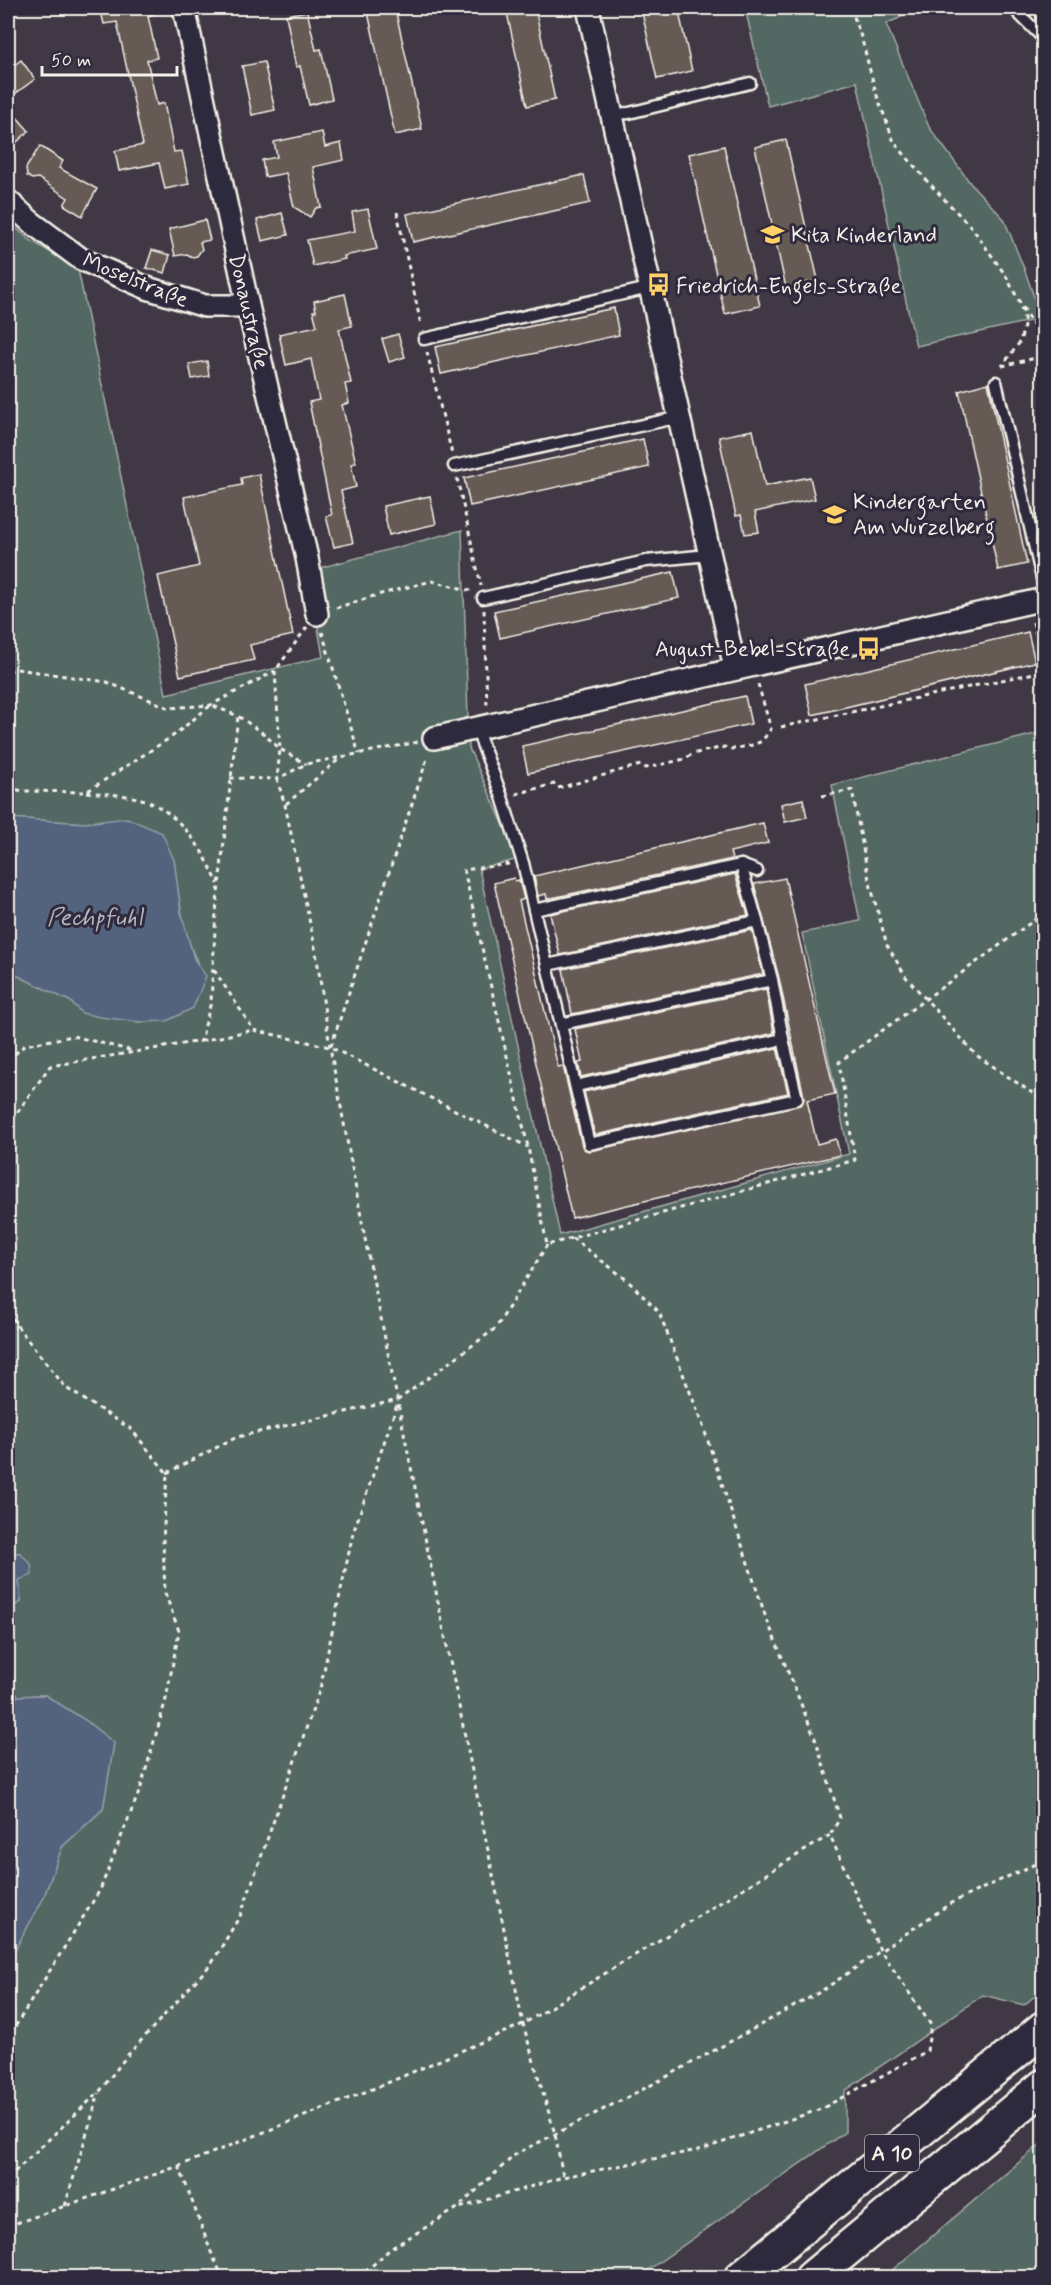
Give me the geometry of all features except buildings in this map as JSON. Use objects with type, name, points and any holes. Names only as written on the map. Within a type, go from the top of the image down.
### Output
[{"type":"highway","name":"A 10","points":[[741,2277],[1044,2028]]},
{"type":"highway","name":"A 10","points":[[812,2277],[1044,2086]]},
{"type":"street","name":"Donaustraße","points":[[184,8],[248,306],[290,481],[316,614]]},
{"type":"street","points":[[588,8],[735,668]]},
{"type":"street","name":"Moselstraße","points":[[8,201],[31,222],[81,259],[100,268],[147,288],[205,306],[248,306]]},
{"type":"street","points":[[434,738],[1044,599]]},
{"type":"lane","points":[[1018,8],[1018,13],[1044,39]]},
{"type":"lane","points":[[611,114],[628,113],[750,83]]},
{"type":"lane","points":[[424,339],[649,288]]},
{"type":"lane","points":[[996,382],[1044,587]]},
{"type":"lane","points":[[454,466],[680,417]]},
{"type":"lane","points":[[483,598],[646,561],[709,555]]},
{"type":"lane","points":[[478,727],[523,862],[590,1144],[797,1099],[772,980],[741,865]]},
{"type":"lane","points":[[534,910],[741,865],[757,871]]},
{"type":"lane","points":[[547,965],[757,921]]},
{"type":"lane","points":[[561,1024],[772,980]]},
{"type":"lane","points":[[576,1086],[783,1039]]},
{"type":"path","points":[[851,8],[876,93],[894,141],[927,181],[973,229],[1006,276],[1030,321],[1044,333]]},
{"type":"path","points":[[996,382],[1002,366],[1020,342],[1024,322],[1020,303]]},
{"type":"path","points":[[1002,366],[1044,356]]},
{"type":"path","points":[[86,792],[173,736],[211,705],[275,671],[316,614],[432,581],[477,593],[483,598]]},
{"type":"path","points":[[316,614],[359,754]]},
{"type":"path","points":[[781,727],[1044,669],[1034,622]]},
{"type":"path","points":[[8,671],[17,669],[107,682],[169,708],[211,705],[238,716],[280,748],[306,764]]},
{"type":"path","points":[[275,671],[280,748],[277,779],[285,805],[316,952],[330,1047],[366,1244],[523,2024],[555,2134],[563,2177]]},
{"type":"path","points":[[502,797],[554,784],[558,788],[641,765],[646,768],[686,759],[692,754],[724,747],[732,749],[762,741],[771,729],[757,682]]},
{"type":"path","points":[[201,1041],[211,1002],[219,886],[238,716]]},
{"type":"path","points":[[230,778],[277,779],[306,764],[434,738]]},
{"type":"path","points":[[330,1047],[434,738]]},
{"type":"path","points":[[285,805],[339,758]]},
{"type":"path","points":[[8,787],[22,791],[86,792],[146,800],[168,814],[195,839],[210,863],[219,886]]},
{"type":"path","points":[[822,796],[852,790],[869,880],[887,945],[906,977],[976,1055],[1044,1101]]},
{"type":"path","points":[[8,1137],[12,1120],[50,1066],[253,1030],[330,1047],[528,1147],[464,870],[523,862]]},
{"type":"path","points":[[213,968],[253,1030]]},
{"type":"path","points":[[8,1060],[25,1045],[73,1036],[135,1052]]},
{"type":"path","points":[[8,2226],[179,2166],[385,2084],[523,2024],[830,1835],[840,1818],[816,1742],[765,1615],[702,1423],[659,1312],[627,1281],[572,1238]]},
{"type":"path","points":[[167,1473],[237,1437],[398,1401],[496,1328],[547,1245]]},
{"type":"path","points":[[8,1310],[20,1330],[66,1388],[131,1429],[167,1473],[163,1542],[165,1593],[179,1631],[166,1699],[141,1787],[100,1890],[8,2038]]},
{"type":"path","points":[[8,1320],[20,1330]]},
{"type":"path","points":[[8,2178],[100,2091],[126,2057],[212,1963],[241,1914],[320,1689],[353,1533],[398,1401]]},
{"type":"path","points":[[456,2209],[563,2177],[703,2149],[821,2109],[927,2051],[931,2025],[880,1950],[830,1835]]},
{"type":"path","points":[[359,2277],[390,2249],[456,2209],[516,2154],[657,2082],[820,1992],[951,1903],[1044,1860]]},
{"type":"path","points":[[65,2206],[100,2091]]},
{"type":"path","points":[[179,2166],[211,2252],[223,2277]]},
{"type":"green space","points":[[745,8],[921,8],[886,24],[929,127],[971,184],[1004,219],[1042,320],[916,346],[857,82],[768,106]]},
{"type":"green space","points":[[8,221],[30,240],[78,269],[166,694],[323,657],[308,571],[462,530],[469,748],[519,859],[479,869],[560,1235],[849,1154],[802,933],[860,921],[832,785],[1043,732],[1043,1989],[1024,2005],[983,1995],[845,2091],[845,2132],[638,2277],[8,2277],[8,1962],[43,1899],[62,1847],[103,1809],[114,1743],[85,1720],[45,1695],[16,1696],[8,1706],[8,1609],[21,1602],[20,1553],[8,1553],[8,971],[70,1001],[82,1013],[140,1022],[205,976],[187,935],[174,860],[103,820],[85,823],[8,818]]},
{"type":"green space","points":[[1043,2142],[1043,2277],[884,2277]]},
{"type":"water","name":"Pechpfuhl","points":[[8,818],[85,823],[127,818],[162,833],[174,860],[181,912],[194,959],[206,976],[193,1008],[167,1021],[140,1022],[100,1017],[82,1013],[70,1001],[8,971]]},
{"type":"water","points":[[8,1553],[20,1553],[31,1564],[32,1575],[19,1580],[21,1602],[8,1609]]},
{"type":"water","points":[[45,1695],[85,1720],[114,1743],[103,1809],[62,1847],[43,1899],[8,1962],[8,1706],[16,1696]]},
{"type":"waterway","points":[[8,1681],[16,1696]]},
{"type":"place","name":"Kita Kinderland","points":[[773,234]]},
{"type":"place","name":"Friedrich-Engels-Straße","points":[[658,285]]},
{"type":"place","name":"Kindergarten Am Wurzelberg","points":[[835,514]]},
{"type":"place","name":"August-Bebel-Straße","points":[[868,648]]}]
